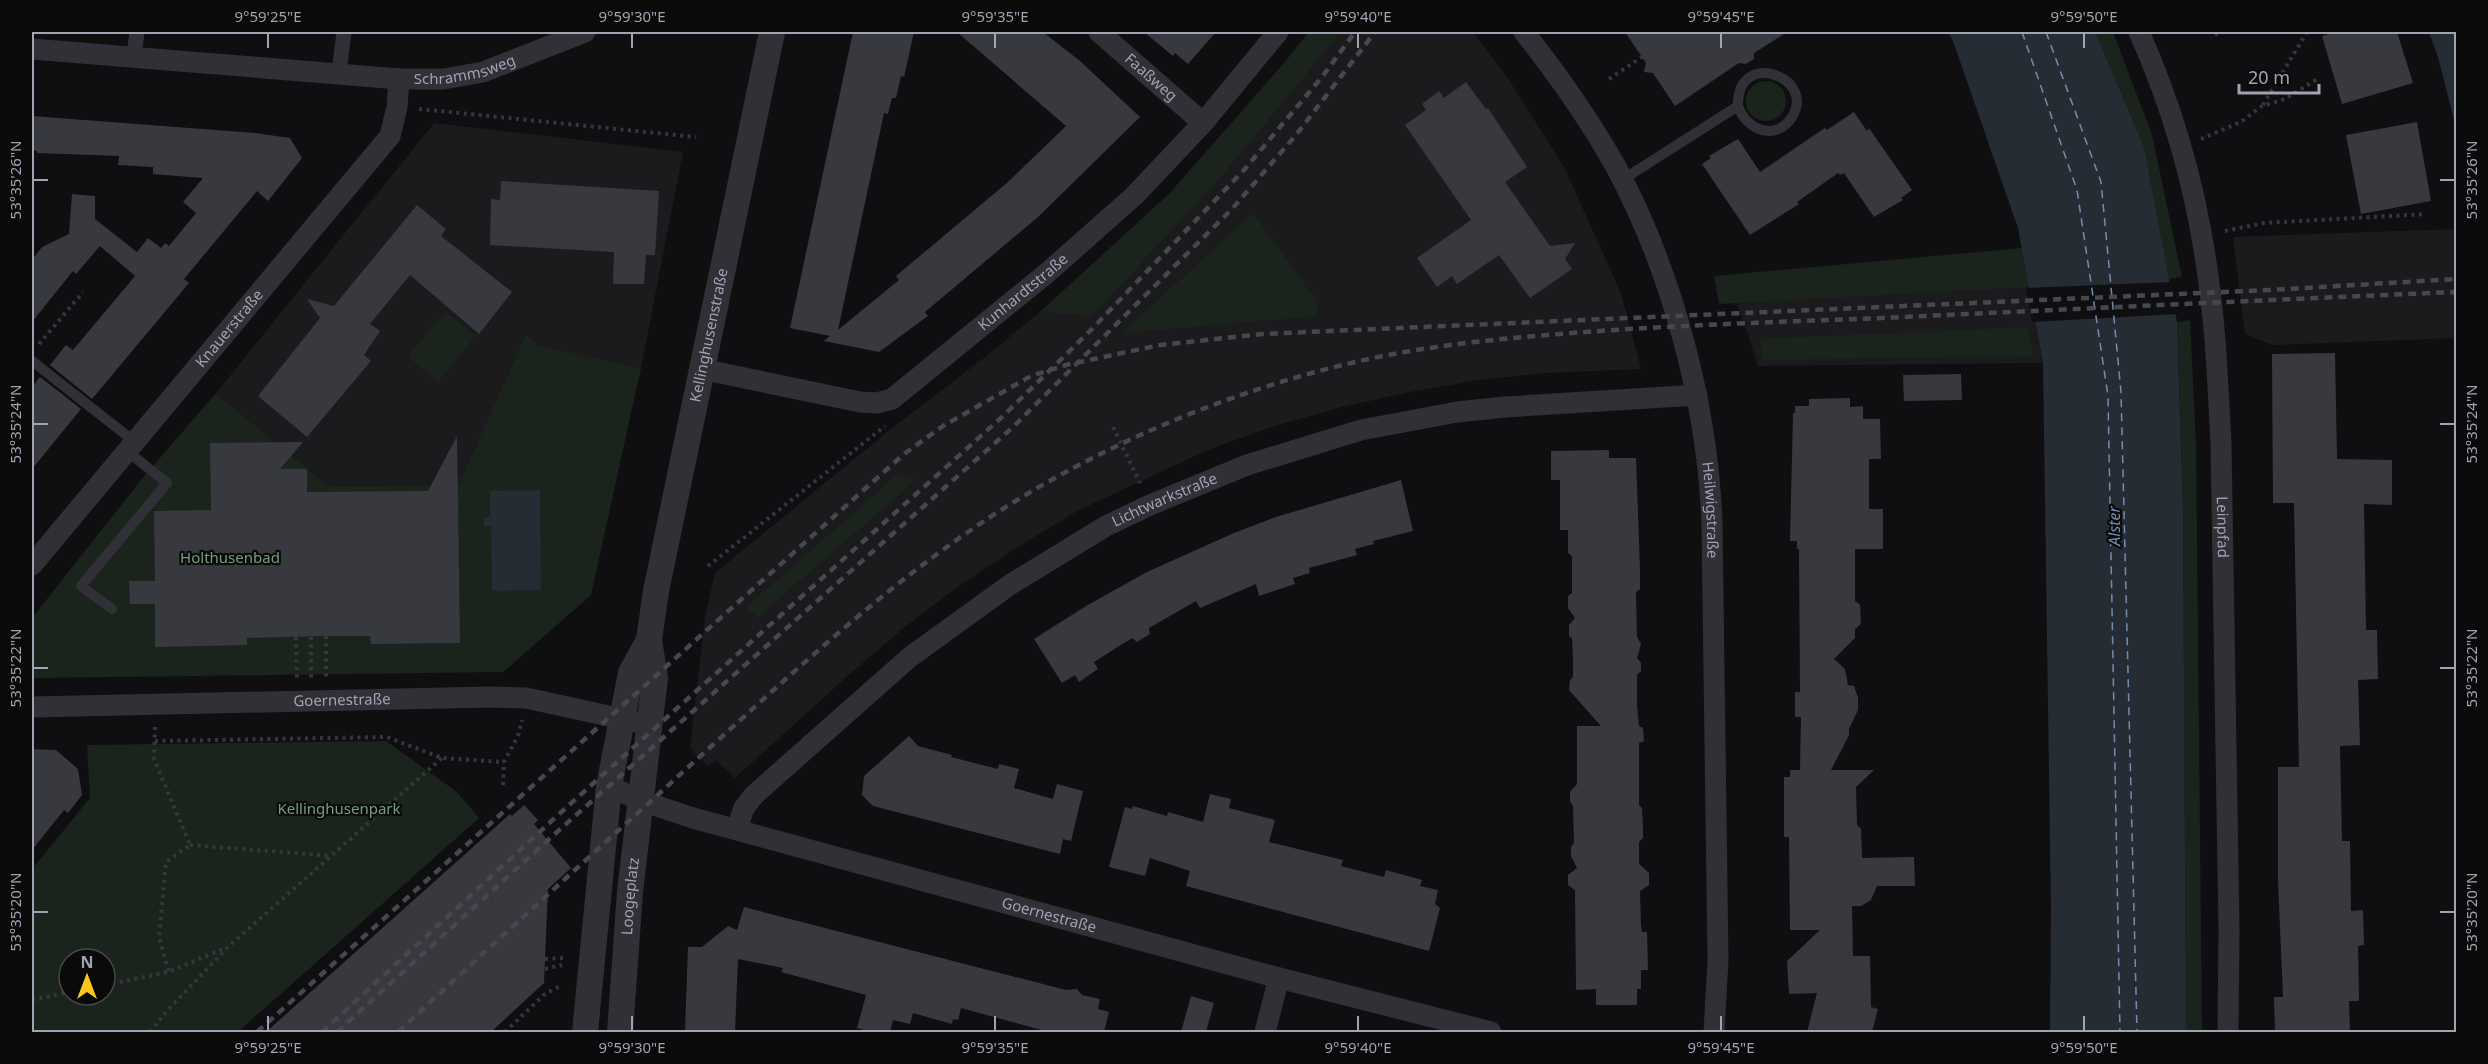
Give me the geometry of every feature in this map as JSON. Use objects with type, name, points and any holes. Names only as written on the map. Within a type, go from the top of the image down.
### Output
[{"type":"street","points":[[134,56],[137,32]]},
{"type":"street","points":[[339,73],[344,32]]},
{"type":"street","name":"Schrammsweg","points":[[32,49],[399,79],[444,79],[483,72],[585,32]]},
{"type":"street","name":"Kellinghusenstraße","points":[[639,800],[655,678],[649,640],[667,532],[772,32]]},
{"type":"street","name":"Faaßweg","points":[[1099,32],[1203,123]]},
{"type":"street","name":"Kunhardtstraße","points":[[884,401],[898,395],[1088,238],[1134,196],[1203,123],[1278,32]]},
{"type":"street","name":"Heilwigstraße","points":[[1524,32],[1570,91],[1622,180],[1660,263],[1697,395],[1708,469],[1712,524],[1718,960],[1714,1032]]},
{"type":"street","name":"Leinpfad","points":[[2139,32],[2165,96],[2180,144],[2201,234],[2209,277],[2218,375],[2229,930],[2228,1032]]},
{"type":"street","name":"Knauerstraße","points":[[32,565],[390,136],[397,107],[399,79]]},
{"type":"street","points":[[701,369],[860,402],[884,401]]},
{"type":"street","name":"Lichtwarkstraße","points":[[737,828],[744,808],[754,795],[910,657],[1011,584],[1106,526],[1150,506],[1247,465],[1361,430],[1457,412],[1505,406],[1697,395]]},
{"type":"street","name":"Kellinghusenstraße","points":[[609,786],[631,673],[649,640]]},
{"type":"street","name":"Goernestraße","points":[[32,707],[155,702],[499,697],[526,698],[650,725]]},
{"type":"street","name":"Goernestraße","points":[[609,786],[673,812],[1279,978],[1491,1032]]},
{"type":"street","name":"Loogeplatz","points":[[585,1032],[609,786]]},
{"type":"street","name":"Loogeplatz","points":[[620,1032],[629,900],[639,800]]},
{"type":"street","name":"Loogeplatz","points":[[596,936],[623,991]]},
{"type":"street","points":[[1265,1032],[1279,978]]},
{"type":"lane","points":[[1767,73],[1776,74],[1785,79],[1791,85],[1796,100],[1796,107],[1789,120],[1778,128],[1769,130],[1751,126],[1744,120],[1738,106],[1739,93],[1746,81],[1759,74],[1767,73]]},
{"type":"lane","points":[[1622,180],[1738,106]]},
{"type":"lane","points":[[32,361],[131,447],[167,483],[81,586],[112,609]]},
{"type":"path","points":[[2262,106],[2307,32]]},
{"type":"path","points":[[1609,79],[1642,57]]},
{"type":"path","points":[[2180,144],[2223,131],[2241,122],[2262,106],[2285,99],[2319,78]]},
{"type":"path","points":[[397,107],[696,137]]},
{"type":"path","points":[[2225,231],[2264,223],[2426,214]]},
{"type":"path","points":[[32,353],[83,292]]},
{"type":"path","points":[[708,566],[886,425],[884,401]]},
{"type":"path","points":[[1113,427],[1140,483]]},
{"type":"path","points":[[326,636],[326,670]]},
{"type":"path","points":[[296,637],[297,671]]},
{"type":"path","points":[[311,637],[311,670]]},
{"type":"path","points":[[155,702],[154,759],[190,845]]},
{"type":"path","points":[[503,784],[504,762],[518,736],[523,713]]},
{"type":"path","points":[[155,741],[387,737],[441,758],[504,762]]},
{"type":"path","points":[[150,1032],[165,1013],[230,946],[441,758]]},
{"type":"path","points":[[500,835],[513,824]]},
{"type":"path","points":[[169,972],[159,937],[166,862],[190,845],[332,856]]},
{"type":"path","points":[[463,857],[482,878]]},
{"type":"path","points":[[500,911],[554,864],[538,877]]},
{"type":"path","points":[[491,900],[509,922]]},
{"type":"path","points":[[117,983],[169,972],[230,946]]},
{"type":"path","points":[[545,959],[563,958]]},
{"type":"path","points":[[544,969],[562,965]]},
{"type":"path","points":[[505,1032],[545,994],[560,986]]},
{"type":"path","points":[[32,1000],[57,995]]},
{"type":"shaded area","points":[[1309,32],[1473,32],[1507,77],[1564,167],[1621,293],[1641,369],[1545,373],[1479,380],[1410,392],[1342,407],[1275,426],[1210,449],[1077,511],[959,586],[905,627],[852,672],[735,778],[716,760],[708,766],[690,749],[705,618],[715,573],[892,428],[1040,312],[1170,193]]},
{"type":"shaded area","points":[[434,123],[683,152],[641,368],[538,345],[526,334],[458,485],[328,486],[216,393]]},
{"type":"shaded area","points":[[2456,229],[2456,338],[2273,345],[2245,334],[2233,237]]},
{"type":"shaded area","points":[[2026,273],[2043,363],[1758,366],[1733,290]]},
{"type":"green space","points":[[1309,32],[1341,32],[1220,178],[1092,316],[1040,312],[1170,193]]},
{"type":"green space","points":[[2095,32],[2113,32],[2152,135],[2182,277],[2168,279],[2144,147]]},
{"type":"green space","points":[[1766,81],[1780,87],[1786,101],[1780,115],[1766,121],[1752,115],[1746,101],[1752,87]]},
{"type":"green space","points":[[1253,213],[1316,300],[1318,316],[1122,333]]},
{"type":"green space","points":[[2022,248],[2029,287],[1719,304],[1714,276]]},
{"type":"green space","points":[[445,311],[475,336],[438,382],[408,357]]},
{"type":"green space","points":[[2190,320],[2196,443],[2202,1032],[2186,1032],[2183,512],[2177,322]]},
{"type":"green space","points":[[2028,327],[2033,356],[1763,360],[1760,339]]},
{"type":"green space","name":"Holthusenbad","points":[[526,334],[538,345],[641,368],[591,595],[503,672],[32,678],[32,618],[141,480],[216,393],[328,486],[458,485]]},
{"type":"green space","points":[[898,474],[916,480],[758,617],[746,607]]},
{"type":"green space","name":"Kellinghusenpark","points":[[386,741],[457,792],[479,818],[238,1032],[32,1032],[32,869],[90,798],[87,745]]},
{"type":"water","name":"Alster","points":[[1948,32],[2095,32],[2144,147],[2177,322],[2183,512],[2186,1032],[2050,1032],[2051,910],[2043,363],[2018,228]]},
{"type":"water","points":[[2429,32],[2456,32],[2456,128],[2438,57]]},
{"type":"water","points":[[540,490],[541,590],[492,591],[491,526],[484,526],[484,518],[490,517],[490,491]]},
{"type":"pier","points":[[2172,282],[2178,314],[2032,322],[2026,288]]},
{"type":"building","points":[[853,32],[914,32],[904,77],[901,76],[896,98],[892,98],[888,114],[884,113],[838,330],[899,280],[896,276],[1008,182],[1066,126],[957,32],[1043,32],[1080,61],[1140,117],[1038,217],[925,312],[928,316],[879,352],[824,341],[830,336],[790,328]]},
{"type":"building","points":[[1144,32],[1216,32],[1188,64],[1175,53],[1173,56]]},
{"type":"building","points":[[1625,32],[1787,32],[1754,53],[1754,59],[1746,64],[1739,63],[1675,106],[1653,73],[1644,72],[1646,63]]},
{"type":"building","points":[[2335,32],[2397,32],[2413,83],[2342,104],[2322,36]]},
{"type":"building","points":[[1466,82],[1486,109],[1488,108],[1527,167],[1505,182],[1550,246],[1575,243],[1565,259],[1572,269],[1530,298],[1499,255],[1457,284],[1452,276],[1437,287],[1417,258],[1471,220],[1405,125],[1426,110],[1422,104],[1439,91],[1444,98]]},
{"type":"building","points":[[1854,112],[1867,131],[1869,128],[1912,190],[1901,198],[1903,200],[1874,217],[1844,173],[1840,175],[1838,173],[1797,202],[1799,204],[1750,235],[1702,164],[1711,158],[1709,156],[1738,139],[1760,172],[1825,128],[1827,130]]},
{"type":"building","points":[[32,116],[255,133],[290,138],[302,158],[268,201],[257,191],[184,279],[189,283],[92,399],[50,365],[66,345],[73,350],[135,276],[100,246],[76,274],[73,271],[32,322],[32,260],[42,247],[69,234],[72,194],[95,196],[95,219],[137,252],[148,238],[161,248],[165,243],[169,246],[196,213],[183,202],[203,178],[153,174],[153,167],[118,165],[119,156],[37,153],[32,150]]},
{"type":"building","points":[[2417,122],[2431,201],[2361,214],[2346,135]]},
{"type":"building","points":[[501,181],[659,191],[655,255],[646,255],[644,284],[613,284],[614,252],[490,245],[491,199],[500,200]]},
{"type":"building","points":[[417,205],[446,229],[441,236],[512,292],[479,334],[410,275],[370,324],[380,331],[364,355],[371,361],[307,437],[258,396],[320,318],[307,299],[334,306]]},
{"type":"building","points":[[2335,353],[2337,459],[2392,460],[2392,505],[2364,504],[2366,630],[2377,630],[2378,679],[2358,680],[2360,745],[2340,746],[2342,841],[2350,841],[2351,911],[2363,910],[2364,945],[2358,946],[2359,1001],[2349,1001],[2350,1032],[2275,1032],[2274,997],[2283,997],[2278,881],[2278,767],[2299,767],[2294,503],[2273,503],[2272,354]]},
{"type":"building","points":[[1961,374],[1962,400],[1904,401],[1903,375]]},
{"type":"building","points":[[40,377],[81,409],[32,469],[32,387]]},
{"type":"building","points":[[1850,398],[1850,407],[1863,406],[1863,419],[1880,419],[1881,459],[1869,459],[1869,509],[1883,509],[1883,549],[1855,549],[1855,601],[1860,605],[1861,624],[1855,629],[1855,638],[1834,659],[1845,669],[1848,685],[1854,686],[1858,698],[1858,710],[1849,729],[1849,735],[1831,770],[1874,770],[1856,787],[1857,825],[1861,829],[1862,858],[1914,857],[1915,886],[1877,886],[1871,900],[1861,906],[1852,906],[1853,956],[1870,956],[1871,1007],[1878,1009],[1872,1032],[1807,1032],[1817,993],[1789,994],[1787,961],[1820,930],[1790,930],[1789,837],[1784,837],[1784,777],[1790,777],[1790,770],[1800,770],[1801,717],[1795,717],[1795,692],[1800,692],[1799,549],[1797,549],[1797,541],[1790,541],[1793,413],[1795,413],[1795,406],[1809,406],[1809,399]]},
{"type":"building","points":[[457,436],[460,643],[371,644],[370,636],[326,636],[247,638],[247,645],[155,647],[155,604],[130,604],[129,581],[155,581],[154,511],[211,510],[210,443],[303,442],[280,469],[307,469],[307,492],[428,491]]},
{"type":"building","points":[[1609,450],[1609,458],[1636,458],[1640,569],[1640,589],[1636,592],[1637,637],[1641,644],[1637,658],[1641,663],[1641,671],[1637,675],[1637,705],[1639,726],[1643,728],[1644,741],[1639,743],[1639,805],[1642,808],[1643,838],[1639,842],[1639,864],[1649,873],[1649,885],[1640,891],[1642,932],[1647,932],[1648,970],[1641,970],[1641,989],[1637,989],[1637,1005],[1596,1005],[1596,989],[1576,990],[1575,890],[1568,885],[1568,875],[1577,868],[1571,856],[1571,847],[1574,843],[1573,806],[1570,801],[1570,792],[1577,784],[1577,726],[1601,726],[1569,690],[1570,680],[1573,677],[1573,658],[1569,625],[1575,618],[1568,608],[1568,596],[1572,593],[1572,556],[1568,553],[1568,530],[1560,530],[1560,480],[1551,480],[1551,451]]},
{"type":"building","points":[[1401,480],[1413,531],[1373,541],[1374,544],[1355,549],[1357,555],[1309,568],[1310,573],[1293,578],[1295,584],[1259,596],[1256,584],[1200,608],[1196,601],[1149,628],[1150,634],[1137,642],[1132,638],[1094,662],[1098,669],[1079,682],[1075,675],[1062,683],[1034,639],[1086,606],[1147,572],[1234,533],[1276,517]]},
{"type":"building","points":[[909,736],[918,746],[952,755],[951,757],[998,769],[999,764],[1019,769],[1014,788],[1053,799],[1057,784],[1083,791],[1071,841],[1063,839],[1060,854],[873,806],[862,795],[864,776]]},
{"type":"building","points":[[32,749],[56,750],[78,769],[82,795],[68,813],[64,810],[32,850]]},
{"type":"building","points":[[1210,794],[1231,799],[1229,808],[1275,820],[1269,842],[1343,860],[1341,866],[1384,877],[1386,870],[1422,880],[1420,886],[1438,890],[1435,904],[1440,908],[1429,951],[1186,886],[1190,871],[1150,858],[1145,876],[1109,867],[1125,807],[1132,809],[1133,806],[1167,816],[1168,812],[1203,822]]},
{"type":"building","points":[[524,805],[538,820],[534,824],[571,868],[548,889],[544,983],[491,1032],[266,1032],[510,814],[512,816]]},
{"type":"building","points":[[744,907],[1066,990],[1077,989],[1082,995],[1100,999],[1098,1009],[1109,1012],[1104,1032],[1049,1032],[961,1008],[958,1020],[953,1019],[952,1024],[913,1013],[910,1024],[893,1020],[890,1032],[871,1032],[857,1028],[866,995],[781,972],[783,968],[738,959],[735,1032],[685,1032],[688,947],[702,947],[728,926],[737,930]]},
{"type":"building","points":[[1191,996],[1214,1003],[1206,1032],[1181,1032]]},
{"type":"ferry route","points":[[2022,32],[2077,190],[2108,396],[2120,1032]]},
{"type":"ferry route","points":[[2046,32],[2101,182],[2121,392],[2137,1032]]},
{"type":"railway","points":[[322,1032],[558,815],[1002,417],[1089,332],[1244,170],[1322,77],[1355,32]]},
{"type":"railway","points":[[337,1032],[557,832],[1013,427],[1232,209],[1296,135],[1375,32]]},
{"type":"railway","points":[[257,1032],[904,454],[943,426],[1031,376],[1066,365],[1160,345],[1262,334],[2270,290],[2456,279]]},
{"type":"railway","points":[[398,1032],[778,686],[907,577],[998,512],[1046,483],[1125,442],[1207,407],[1292,379],[1378,357],[1450,345],[1523,337],[1688,326],[2456,292]]}]
